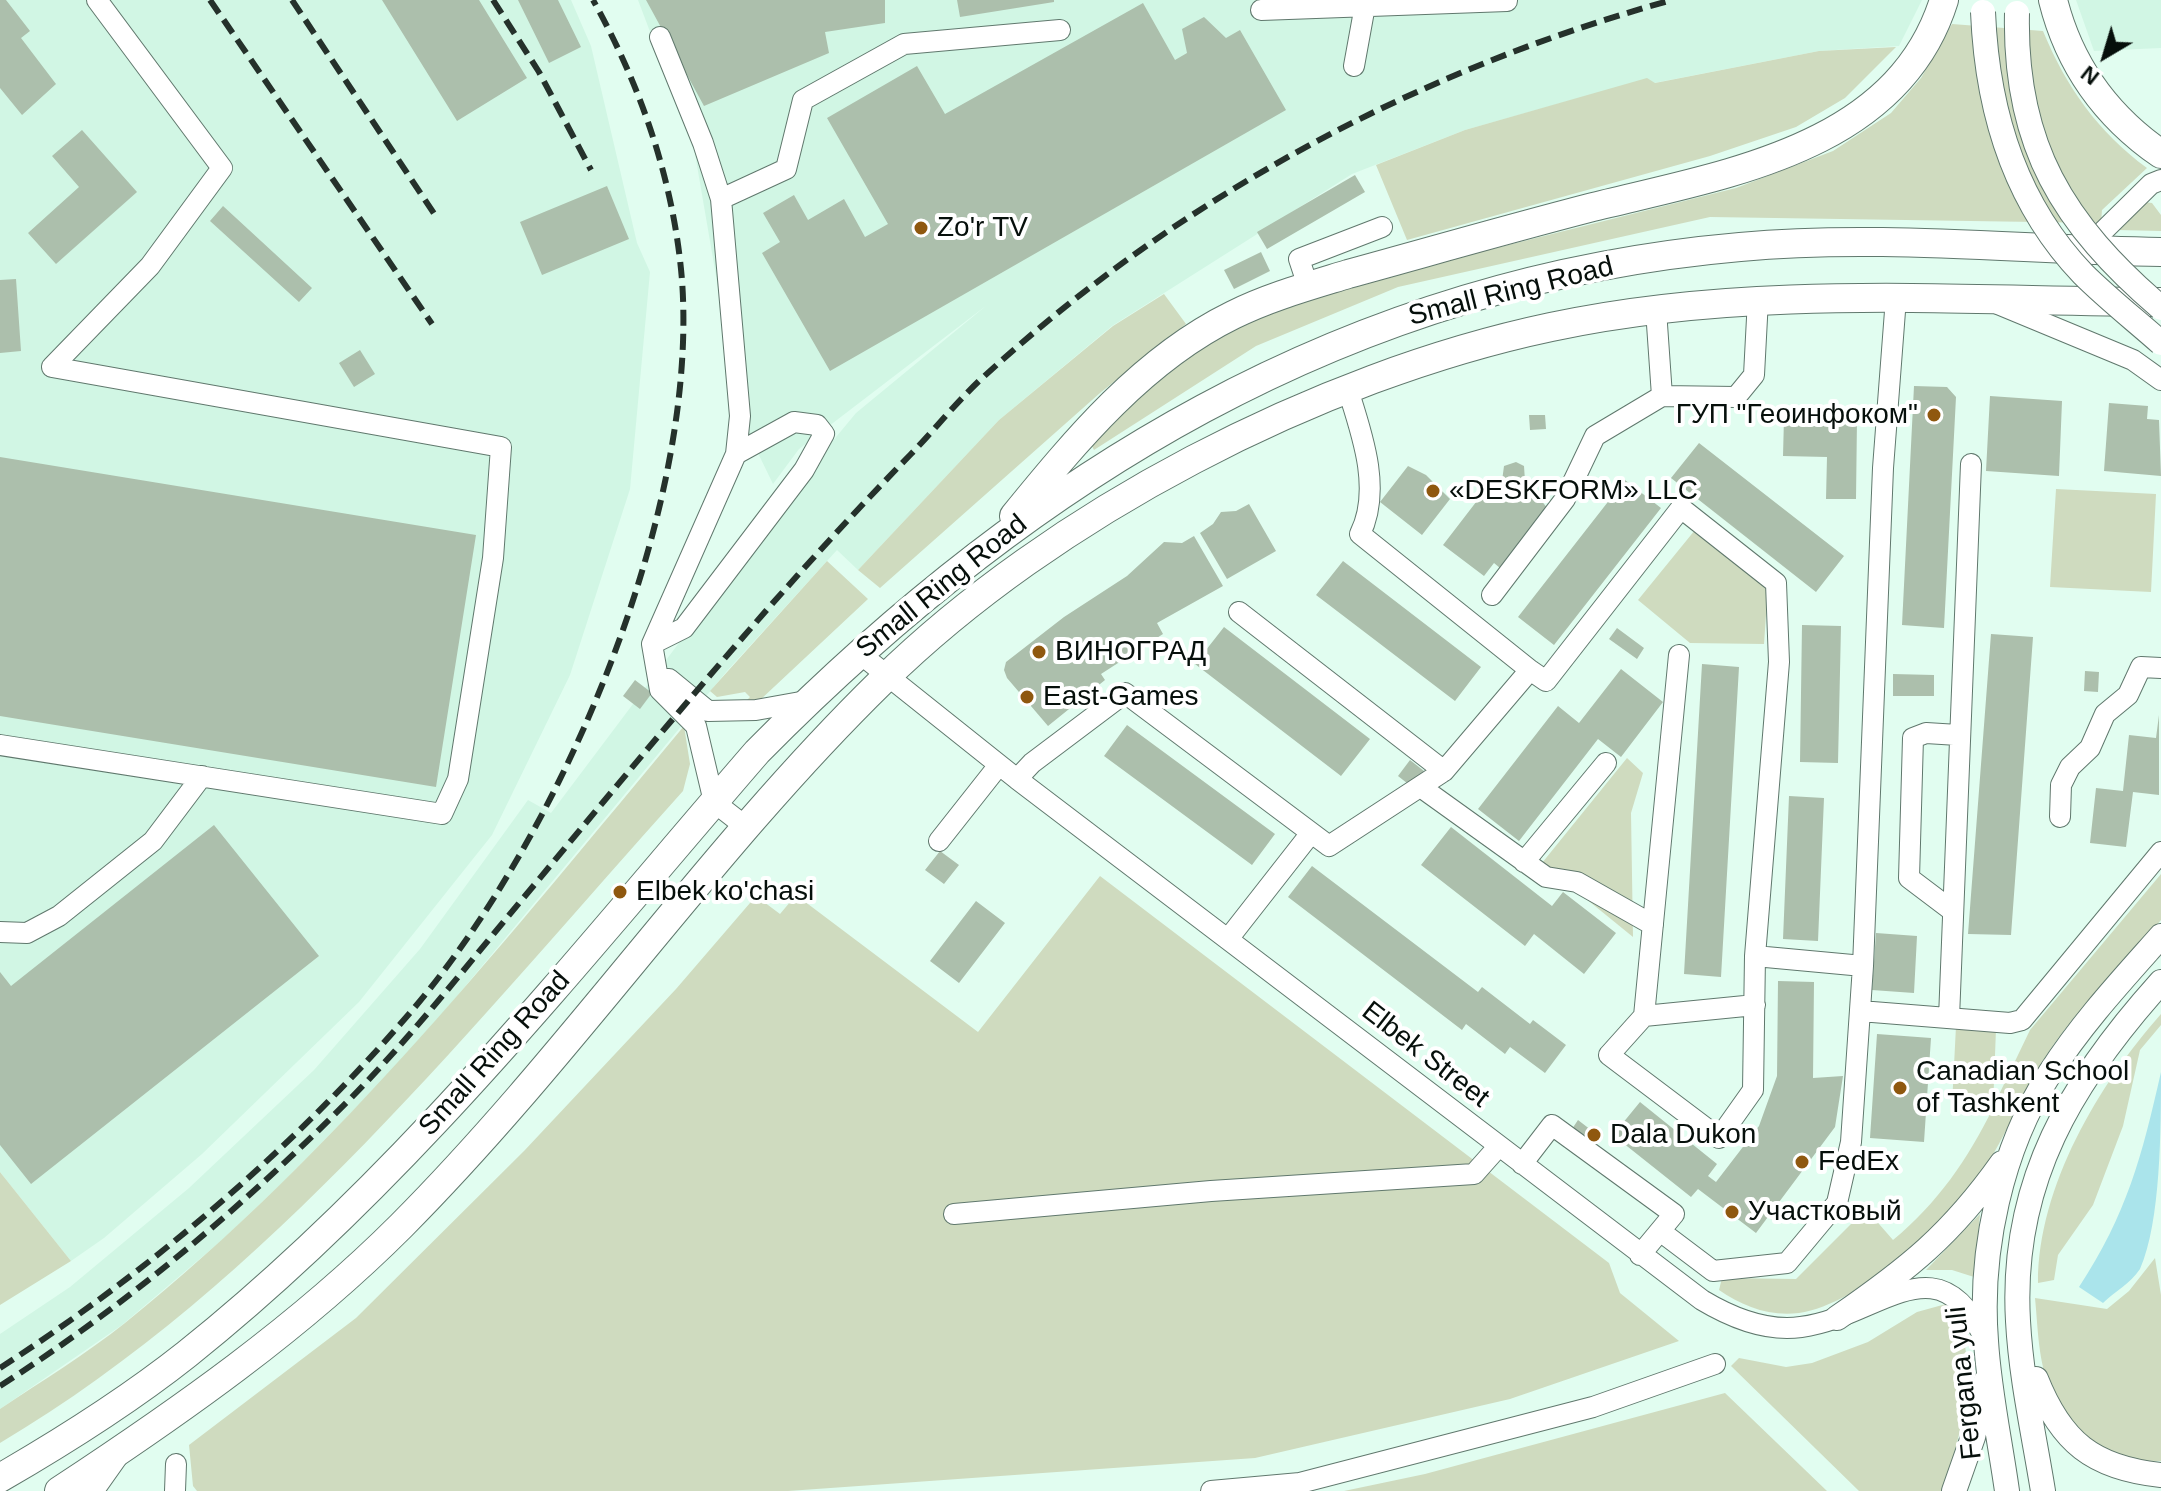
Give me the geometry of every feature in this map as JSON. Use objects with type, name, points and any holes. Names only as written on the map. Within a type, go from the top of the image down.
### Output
[{"type":"highway","points":[[989,548],[1083,430],[1173,353],[1233,315],[1308,286],[1736,171],[1799,148],[1851,121],[1891,87],[1930,32],[1944,0]]},
{"type":"highway","points":[[2053,0],[2076,63],[2102,102],[2161,154]]},
{"type":"highway","name":"Small Ring Road","points":[[0,1478],[185,1356],[326,1232],[469,1087],[714,802],[806,701],[859,653],[989,548],[1090,473],[1169,425],[1340,343],[1453,302],[1599,267],[1741,247],[1991,243],[2161,252]]},
{"type":"highway","name":"Small Ring Road","points":[[59,1491],[284,1330],[398,1229],[481,1139],[746,827],[886,677],[1012,571],[1080,525],[1218,450],[1348,390],[1436,356],[1494,340],[1656,310],[1758,299],[1980,297],[2161,302]]},
{"type":"main road","points":[[1984,0],[1985,51],[1992,99],[2004,145],[2020,180],[2071,260],[2161,343]]},
{"type":"main road","points":[[2018,0],[2018,78],[2025,117],[2042,165],[2063,201],[2099,250],[2161,308]]},
{"type":"main road","name":"Fergana yuli","points":[[2007,1491],[1986,1342],[1991,1236],[2000,1193],[2032,1104],[2061,1057],[2161,936]]},
{"type":"main road","name":"Fergana yuli","points":[[2043,1491],[2020,1340],[2020,1261],[2031,1200],[2042,1162],[2085,1075],[2109,1040],[2161,982]]},
{"type":"main road","points":[[1837,1318],[1903,1273],[1942,1238],[1969,1210],[2017,1142]]},
{"type":"main road","points":[[2020,1340],[2048,1409],[2068,1435],[2111,1466],[2161,1475]]},
{"type":"main road","points":[[1954,1491],[1973,1437],[1989,1367]]},
{"type":"main road","points":[[91,1491],[120,1450]]},
{"type":"street","points":[[0,745],[442,814],[458,779],[493,558],[501,447],[52,367],[150,266],[222,168],[97,0]]},
{"type":"street","points":[[1261,10],[1366,3],[1507,1]]},
{"type":"street","points":[[1354,66],[1366,3]]},
{"type":"street","points":[[721,199],[786,169],[803,100],[904,44],[1060,30]]},
{"type":"street","points":[[660,37],[703,143],[721,199],[740,416],[736,454],[652,644],[660,690],[696,726],[714,802],[746,827]]},
{"type":"street","points":[[2085,249],[2158,187]]},
{"type":"street","points":[[1308,286],[1299,259],[1382,227]]},
{"type":"street","points":[[1980,297],[2133,360],[2161,380]]},
{"type":"street","points":[[1660,1231],[1713,1271],[1787,1263],[1834,1210],[1851,1142],[1860,1011],[1883,468],[1896,298]]},
{"type":"street","points":[[1492,595],[1565,499],[1595,436],[1662,396],[1736,397],[1754,375],[1758,299]]},
{"type":"street","points":[[1656,310],[1662,396]]},
{"type":"street","points":[[1348,390],[1368,458],[1368,518],[1360,534],[1546,681],[1681,508],[1776,583],[1779,662],[1755,956],[1753,1090],[1719,1138],[1609,1055],[1644,1016],[1679,655]]},
{"type":"street","points":[[652,644],[684,628],[804,470],[824,434],[817,425],[794,422],[736,454]]},
{"type":"street","points":[[1949,1018],[1950,909],[1971,464]]},
{"type":"street","points":[[1239,612],[1444,771]]},
{"type":"street","name":"Elbek Street","points":[[859,653],[1017,779],[1702,1300],[1733,1317],[1769,1326],[1800,1328],[1837,1318],[1903,1293],[1936,1287],[1951,1292],[1964,1303],[1986,1342]]},
{"type":"street","points":[[2060,817],[2061,785],[2070,767],[2090,748],[2105,714],[2128,695],[2136,671],[2141,667],[2161,668]]},
{"type":"street","points":[[1017,779],[1032,763],[1125,693],[1329,846],[1444,771],[1530,670]]},
{"type":"street","points":[[658,679],[669,679],[708,711],[756,710],[806,701]]},
{"type":"street","points":[[1950,909],[1909,878],[1913,738],[1926,733],[1958,735]]},
{"type":"street","points":[[1524,862],[1606,763]]},
{"type":"street","points":[[939,841],[999,765]]},
{"type":"street","points":[[0,932],[27,933],[59,916],[153,841],[202,776]]},
{"type":"street","points":[[1422,788],[1546,877],[1577,882],[1653,925]]},
{"type":"street","points":[[1228,939],[1311,833]]},
{"type":"street","points":[[1860,1011],[2010,1023],[2027,1017],[2161,852]]},
{"type":"street","points":[[1755,956],[1863,966]]},
{"type":"street","points":[[1644,1016],[1755,1005]]},
{"type":"street","points":[[1522,1164],[1552,1125],[1674,1214],[1640,1255]]},
{"type":"street","points":[[954,1214],[1211,1191],[1474,1174],[1498,1147]]},
{"type":"street","points":[[1702,1300],[1713,1271]]},
{"type":"street","points":[[1211,1491],[1300,1483],[1593,1407],[1715,1364]]},
{"type":"street","points":[[175,1491],[176,1464]]},
{"type":"shaded area","points":[[0,0],[571,0],[591,46],[637,243],[650,272],[630,489],[570,675],[492,835],[359,1002],[202,1154],[104,1238],[71,1261],[0,1172]]},
{"type":"shaded area","points":[[638,0],[1922,0],[1899,46],[1819,51],[1654,83],[1647,79],[1465,130],[1352,174],[1112,326],[999,420],[858,570],[837,550],[727,671],[409,1054],[281,1184],[222,1240],[122,1325],[0,1409],[0,1334],[70,1287],[189,1188],[314,1070],[420,949],[528,800],[551,813],[812,466],[856,413],[987,305],[799,449],[773,484],[740,416],[694,148]]},
{"type":"shaded area","points":[[2076,0],[2161,0],[2161,48],[2094,51]]},
{"type":"shaded area","points":[[1952,24],[2043,31],[2062,71],[2085,107],[2113,139],[2147,168],[2102,210],[2101,223],[1710,217],[1398,287],[1256,346],[1094,450],[1089,440],[1189,356],[1264,311],[1396,273],[1736,188],[1833,151],[1891,113],[1921,78]]},
{"type":"shaded area","points":[[1896,47],[1845,98],[1796,127],[1710,156],[1407,240],[1376,165],[1465,130],[1647,78],[1655,83],[1819,51]]},
{"type":"shaded area","points":[[2144,202],[2152,203],[2161,215],[2161,231],[2117,230]]},
{"type":"shaded area","points":[[1164,294],[1186,324],[1100,393],[880,588],[858,570],[999,420],[1113,326]]},
{"type":"shaded area","points":[[2056,489],[2156,494],[2151,592],[2050,587]]},
{"type":"shaded area","points":[[1695,530],[1768,586],[1764,644],[1690,643],[1638,600]]},
{"type":"shaded area","points":[[827,561],[868,599],[759,701],[745,702],[750,697],[745,692],[717,697],[710,691]]},
{"type":"shaded area","points":[[684,726],[690,764],[683,791],[527,968],[365,1144],[280,1227],[191,1306],[98,1379],[0,1443],[0,1409],[125,1323],[203,1257],[350,1114],[487,962]]},
{"type":"shaded area","points":[[1627,758],[1643,773],[1631,813],[1633,937],[1542,863]]},
{"type":"shaded area","points":[[2161,874],[2161,920],[2057,1041],[2036,1073],[1983,1171],[1926,1236],[1876,1278],[1823,1306],[1799,1313],[1757,1309],[1719,1290],[1722,1278],[1796,1279],[1866,1209],[1893,1240],[1909,1226],[1950,1180],[1993,1108],[1952,1105],[1956,1026],[1996,1029],[1993,1107],[2030,1030]]},
{"type":"shaded area","points":[[1100,876],[1609,1263],[1620,1293],[1679,1341],[1510,1399],[1255,1458],[788,1491],[197,1491],[193,1486],[189,1445],[356,1318],[524,1151],[676,989],[756,896],[780,914],[796,895],[978,1032]]},
{"type":"shaded area","points":[[2161,1014],[2161,1025],[2140,1050],[2123,1126],[2093,1205],[2058,1255],[2054,1280],[2038,1283],[2048,1210],[2076,1138],[2116,1072]]},
{"type":"shaded area","points":[[0,1172],[71,1261],[0,1305]]},
{"type":"shaded area","points":[[1980,1214],[1974,1277],[1952,1270],[1926,1270]]},
{"type":"shaded area","points":[[2155,1258],[2161,1295],[2161,1461],[2129,1459],[2111,1454],[2093,1443],[2062,1409],[2043,1369],[2035,1298],[2107,1309],[2129,1291]]},
{"type":"shaded area","points":[[1946,1304],[1953,1307],[1961,1329],[1967,1376],[1962,1423],[1942,1491],[1859,1491],[1731,1366],[1739,1358],[1786,1367],[1812,1363],[1868,1342],[1917,1312]]},
{"type":"shaded area","points":[[1725,1393],[1827,1491],[1344,1491],[1425,1474]]},
{"type":"water","points":[[2161,1072],[2156,1201],[2147,1249],[2136,1274],[2103,1303],[2079,1287],[2096,1260],[2131,1184]]},
{"type":"building","points":[[0,0],[6,0],[30,31],[21,38],[56,84],[22,115],[0,88]]},
{"type":"building","points":[[382,0],[479,0],[527,78],[457,121]]},
{"type":"building","points":[[518,0],[558,0],[581,47],[549,63]]},
{"type":"building","points":[[646,0],[885,0],[885,23],[825,32],[829,53],[704,106]]},
{"type":"building","points":[[957,0],[1054,0],[1054,2],[960,17]]},
{"type":"building","points":[[1143,3],[1175,60],[1187,53],[1182,29],[1204,17],[1226,38],[1240,30],[1286,110],[830,371],[762,253],[780,242],[763,213],[794,195],[808,220],[844,199],[865,237],[888,224],[827,118],[917,66],[945,114]]},
{"type":"building","points":[[82,130],[137,192],[56,264],[28,233],[79,187],[52,156]]},
{"type":"building","points":[[1355,175],[1365,192],[1267,249],[1257,232]]},
{"type":"building","points":[[607,186],[629,239],[542,275],[520,222]]},
{"type":"building","points":[[223,206],[312,288],[299,302],[210,221]]},
{"type":"building","points":[[1261,252],[1270,271],[1234,289],[1224,270]]},
{"type":"building","points":[[16,279],[21,351],[0,353],[0,280]]},
{"type":"building","points":[[360,350],[375,374],[354,387],[339,363]]},
{"type":"building","points":[[1914,386],[1947,387],[1956,397],[1944,628],[1902,625]]},
{"type":"building","points":[[1990,396],[2062,401],[2059,476],[1986,471]]},
{"type":"building","points":[[2109,403],[2148,406],[2147,419],[2159,420],[2161,476],[2104,471]]},
{"type":"building","points":[[1529,415],[1545,415],[1546,429],[1530,430]]},
{"type":"building","points":[[1784,418],[1857,419],[1856,499],[1826,499],[1827,457],[1783,456]]},
{"type":"building","points":[[1699,443],[1844,556],[1816,592],[1671,478]]},
{"type":"building","points":[[0,457],[476,535],[436,787],[0,716]]},
{"type":"building","points":[[1516,462],[1524,466],[1525,481],[1549,510],[1500,568],[1494,563],[1484,576],[1443,545],[1493,480],[1499,484],[1502,481],[1504,466]]},
{"type":"building","points":[[1408,466],[1426,475],[1450,499],[1422,535],[1380,502]]},
{"type":"building","points":[[1625,480],[1661,508],[1554,645],[1518,617]]},
{"type":"building","points":[[1249,504],[1276,551],[1227,579],[1200,533],[1213,524],[1221,512],[1236,511]]},
{"type":"building","points":[[1194,536],[1223,586],[1157,623],[1163,634],[1101,674],[1105,680],[1048,726],[1007,678],[1004,670],[1006,662],[1064,617],[1127,576],[1164,542],[1182,543]]},
{"type":"building","points":[[1343,561],[1481,667],[1455,701],[1316,595]]},
{"type":"building","points":[[1802,625],[1841,626],[1838,763],[1800,762]]},
{"type":"building","points":[[1224,627],[1370,739],[1341,776],[1195,664]]},
{"type":"building","points":[[1617,628],[1644,648],[1637,659],[1609,639]]},
{"type":"building","points":[[1991,634],[2033,637],[2011,935],[1968,934]]},
{"type":"building","points":[[1702,664],[1739,667],[1721,977],[1684,974]]},
{"type":"building","points":[[1621,669],[1663,702],[1621,757],[1598,739],[1519,841],[1478,809],[1558,706],[1579,723]]},
{"type":"building","points":[[2085,671],[2099,672],[2098,692],[2084,691]]},
{"type":"building","points":[[1893,674],[1934,675],[1934,696],[1893,696]]},
{"type":"building","points":[[635,680],[652,693],[640,709],[623,696]]},
{"type":"building","points":[[2159,715],[2159,795],[2133,792],[2126,847],[2090,843],[2096,788],[2123,791],[2129,735],[2156,738]]},
{"type":"building","points":[[1127,725],[1275,834],[1252,865],[1104,756]]},
{"type":"building","points":[[1410,760],[1424,771],[1412,787],[1398,776]]},
{"type":"building","points":[[1789,796],[1824,798],[1818,941],[1783,939]]},
{"type":"building","points":[[214,825],[319,956],[31,1184],[0,1145],[0,972],[11,986]]},
{"type":"building","points":[[1451,827],[1552,906],[1563,892],[1616,933],[1584,974],[1534,934],[1525,946],[1421,865]]},
{"type":"building","points":[[940,851],[959,865],[944,884],[925,870]]},
{"type":"building","points":[[1312,866],[1478,992],[1482,987],[1530,1024],[1533,1020],[1566,1045],[1545,1073],[1510,1047],[1505,1054],[1466,1024],[1462,1030],[1288,897]]},
{"type":"building","points":[[976,901],[1005,923],[959,983],[930,961]]},
{"type":"building","points":[[1876,933],[1917,936],[1914,993],[1872,990]]},
{"type":"building","points":[[1778,981],[1814,982],[1813,1078],[1843,1076],[1835,1127],[1756,1233],[1698,1189],[1691,1197],[1613,1135],[1640,1102],[1717,1164],[1708,1176],[1716,1182],[1759,1126],[1777,1076]]},
{"type":"building","name":"Canadian School of Tashkent","points":[[1877,1034],[1931,1038],[1924,1142],[1870,1138]]},
{"type":"building","points":[[1578,1120],[1600,1137],[1594,1145],[1572,1129]]},
{"type":"railway","points":[[210,0],[432,324]]},
{"type":"railway","points":[[292,0],[435,215]]},
{"type":"railway","points":[[493,0],[539,72],[591,170]]},
{"type":"railway","points":[[0,1368],[111,1291],[165,1249],[268,1160],[364,1064],[409,1014],[465,942],[518,858],[566,766],[608,669],[643,568],[668,468],[681,371],[682,280],[678,243],[663,171],[626,66],[593,0]]},
{"type":"railway","points":[[0,1386],[94,1322],[183,1252],[269,1177],[351,1098],[418,1024],[666,727],[810,561],[970,390],[1055,315],[1134,255],[1217,199],[1303,149],[1391,104],[1483,64],[1576,29],[1672,0]]},
{"type":"place","name":"Zo'r TV","points":[[921,228]]},
{"type":"place","name":"ГУП \"Геоинфоком\"","points":[[1934,415]]},
{"type":"place","name":"«DESKFORM» LLC","points":[[1433,491]]},
{"type":"place","name":"ВИНОГРАД","points":[[1039,652]]},
{"type":"place","name":"East-Games","points":[[1027,697]]},
{"type":"place","name":"Elbek ko'chasi","points":[[620,892]]},
{"type":"place","name":"Canadian School of Tashkent","points":[[1900,1088]]},
{"type":"place","name":"Dala Dukon","points":[[1594,1135]]},
{"type":"place","name":"FedEx","points":[[1802,1162]]},
{"type":"place","name":"Участковый","points":[[1732,1212]]}]
